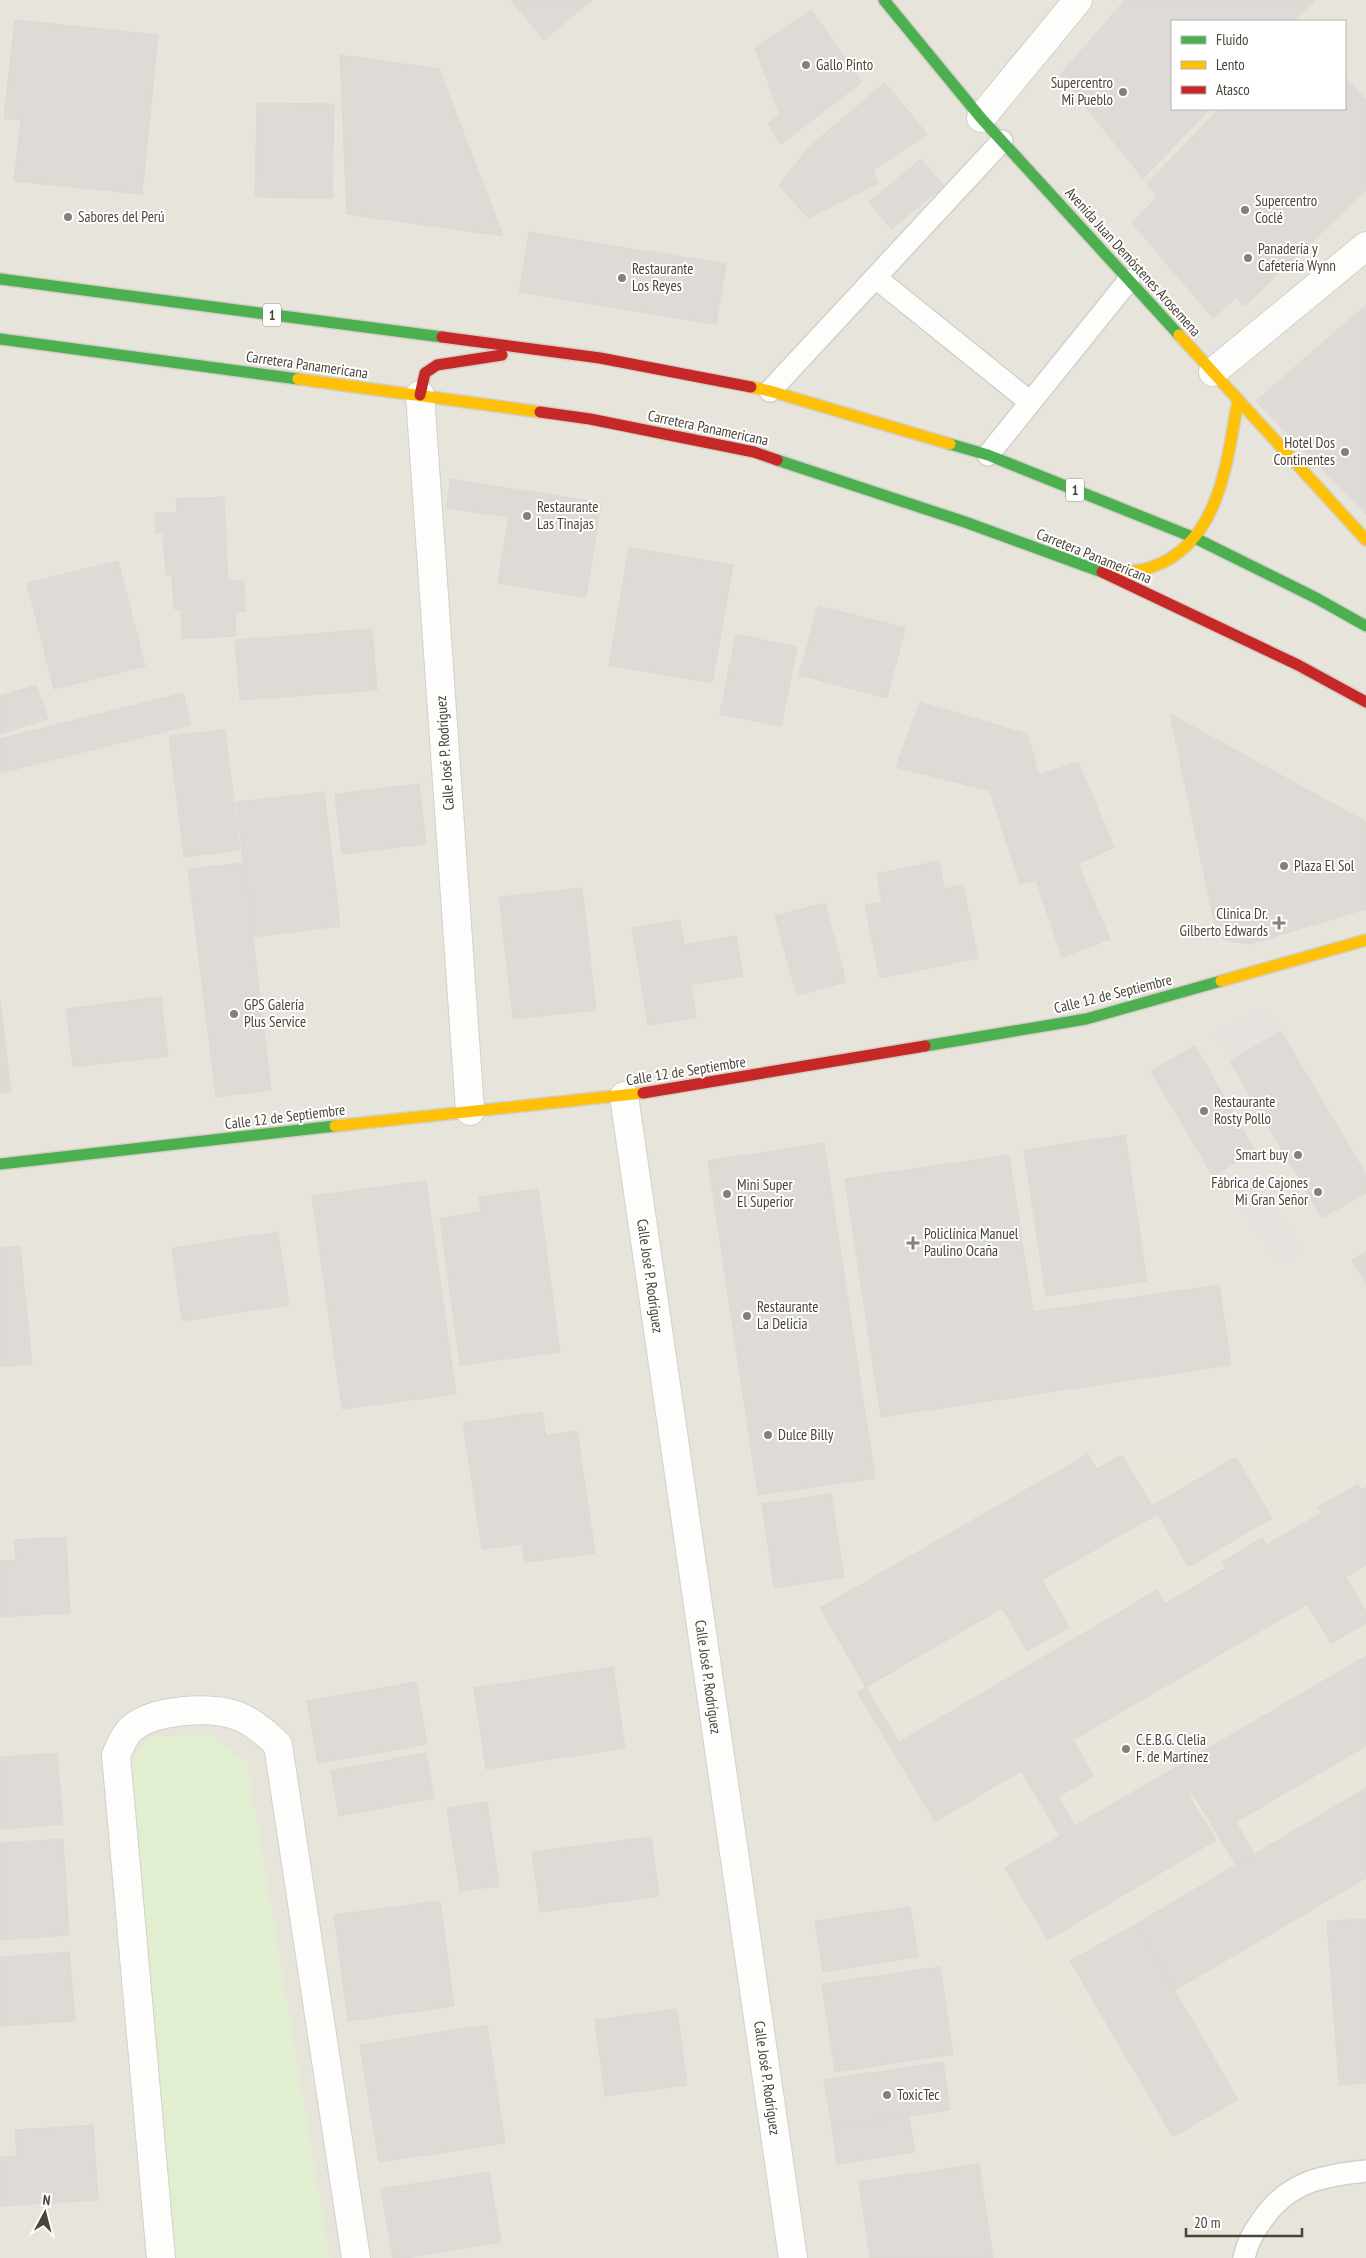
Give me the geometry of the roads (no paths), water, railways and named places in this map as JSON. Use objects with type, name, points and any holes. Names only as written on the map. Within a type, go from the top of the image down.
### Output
[{"type":"main road","name":"Avenida Juan Demóstenes Arosemena","points":[[884,0],[981,118],[1366,540]]},
{"type":"main road","name":"1","points":[[0,279],[600,358],[770,391],[988,455],[1196,538],[1316,598],[1366,626]]},
{"type":"main road","name":"Carretera Panamericana","points":[[0,339],[590,419],[754,452],[965,522],[1102,572],[1298,665],[1366,702]]},
{"type":"main road","points":[[420,395],[425,373],[437,365],[543,351]]},
{"type":"main road","points":[[1102,572],[1151,568],[1176,554],[1196,538],[1205,525],[1216,500],[1238,400]]},
{"type":"main road","name":"Calle 12 de Septiembre","points":[[0,1164],[470,1111],[624,1096],[1086,1019],[1366,940]]},
{"type":"street","points":[[981,118],[1078,0]]},
{"type":"street","points":[[1213,372],[1366,246]]},
{"type":"street","name":"Calle José P. Rodríguez","points":[[420,395],[470,1111]]},
{"type":"street","name":"Calle José P. Rodríguez","points":[[624,1096],[793,2258]]},
{"type":"street","points":[[161,2258],[116,1755],[129,1730],[152,1716],[208,1711],[224,1712],[239,1717],[266,1733],[278,1745],[356,2258]]},
{"type":"lane","points":[[770,391],[1002,141]]},
{"type":"lane","points":[[876,278],[1030,402]]},
{"type":"lane","points":[[988,455],[1129,280]]},
{"type":"lane","points":[[1244,2258],[1252,2233],[1268,2211],[1288,2192],[1312,2180],[1366,2171]]},
{"type":"place","name":"Gallo Pinto","points":[[806,65]]},
{"type":"place","name":"Supercentro Mi Pueblo","points":[[1123,92]]},
{"type":"place","name":"Supercentro Coclé","points":[[1245,210]]},
{"type":"place","name":"Sabores del Perú","points":[[68,217]]},
{"type":"place","name":"Panadería y Cafetería Wynn","points":[[1248,258]]},
{"type":"place","name":"Restaurante Los Reyes","points":[[622,278]]},
{"type":"place","name":"Hotel Dos Continentes","points":[[1345,452]]},
{"type":"place","name":"Restaurante Las Tinajas","points":[[527,516]]},
{"type":"place","name":"Plaza El Sol","points":[[1284,866]]},
{"type":"place","name":"Clinica Dr. Gilberto Edwards","points":[[1279,923]]},
{"type":"place","name":"GPS Galería Plus Service","points":[[234,1014]]},
{"type":"place","name":"Restaurante Rosty Pollo","points":[[1204,1111]]},
{"type":"place","name":"Smart buy","points":[[1298,1155]]},
{"type":"place","name":"Fábrica de Cajones Mi Gran Señor","points":[[1318,1192]]},
{"type":"place","name":"Mini Super El Superior","points":[[727,1194]]},
{"type":"place","name":"Policlínica Manuel Paulino Ocaña","points":[[913,1243]]},
{"type":"place","name":"Restaurante La Delicia","points":[[747,1316]]},
{"type":"place","name":"Dulce Billy","points":[[768,1435]]},
{"type":"place","name":"C.E.B.G. Clelia F. de Martínez","points":[[1126,1749]]},
{"type":"place","name":"ToxicTec","points":[[887,2095]]}]
